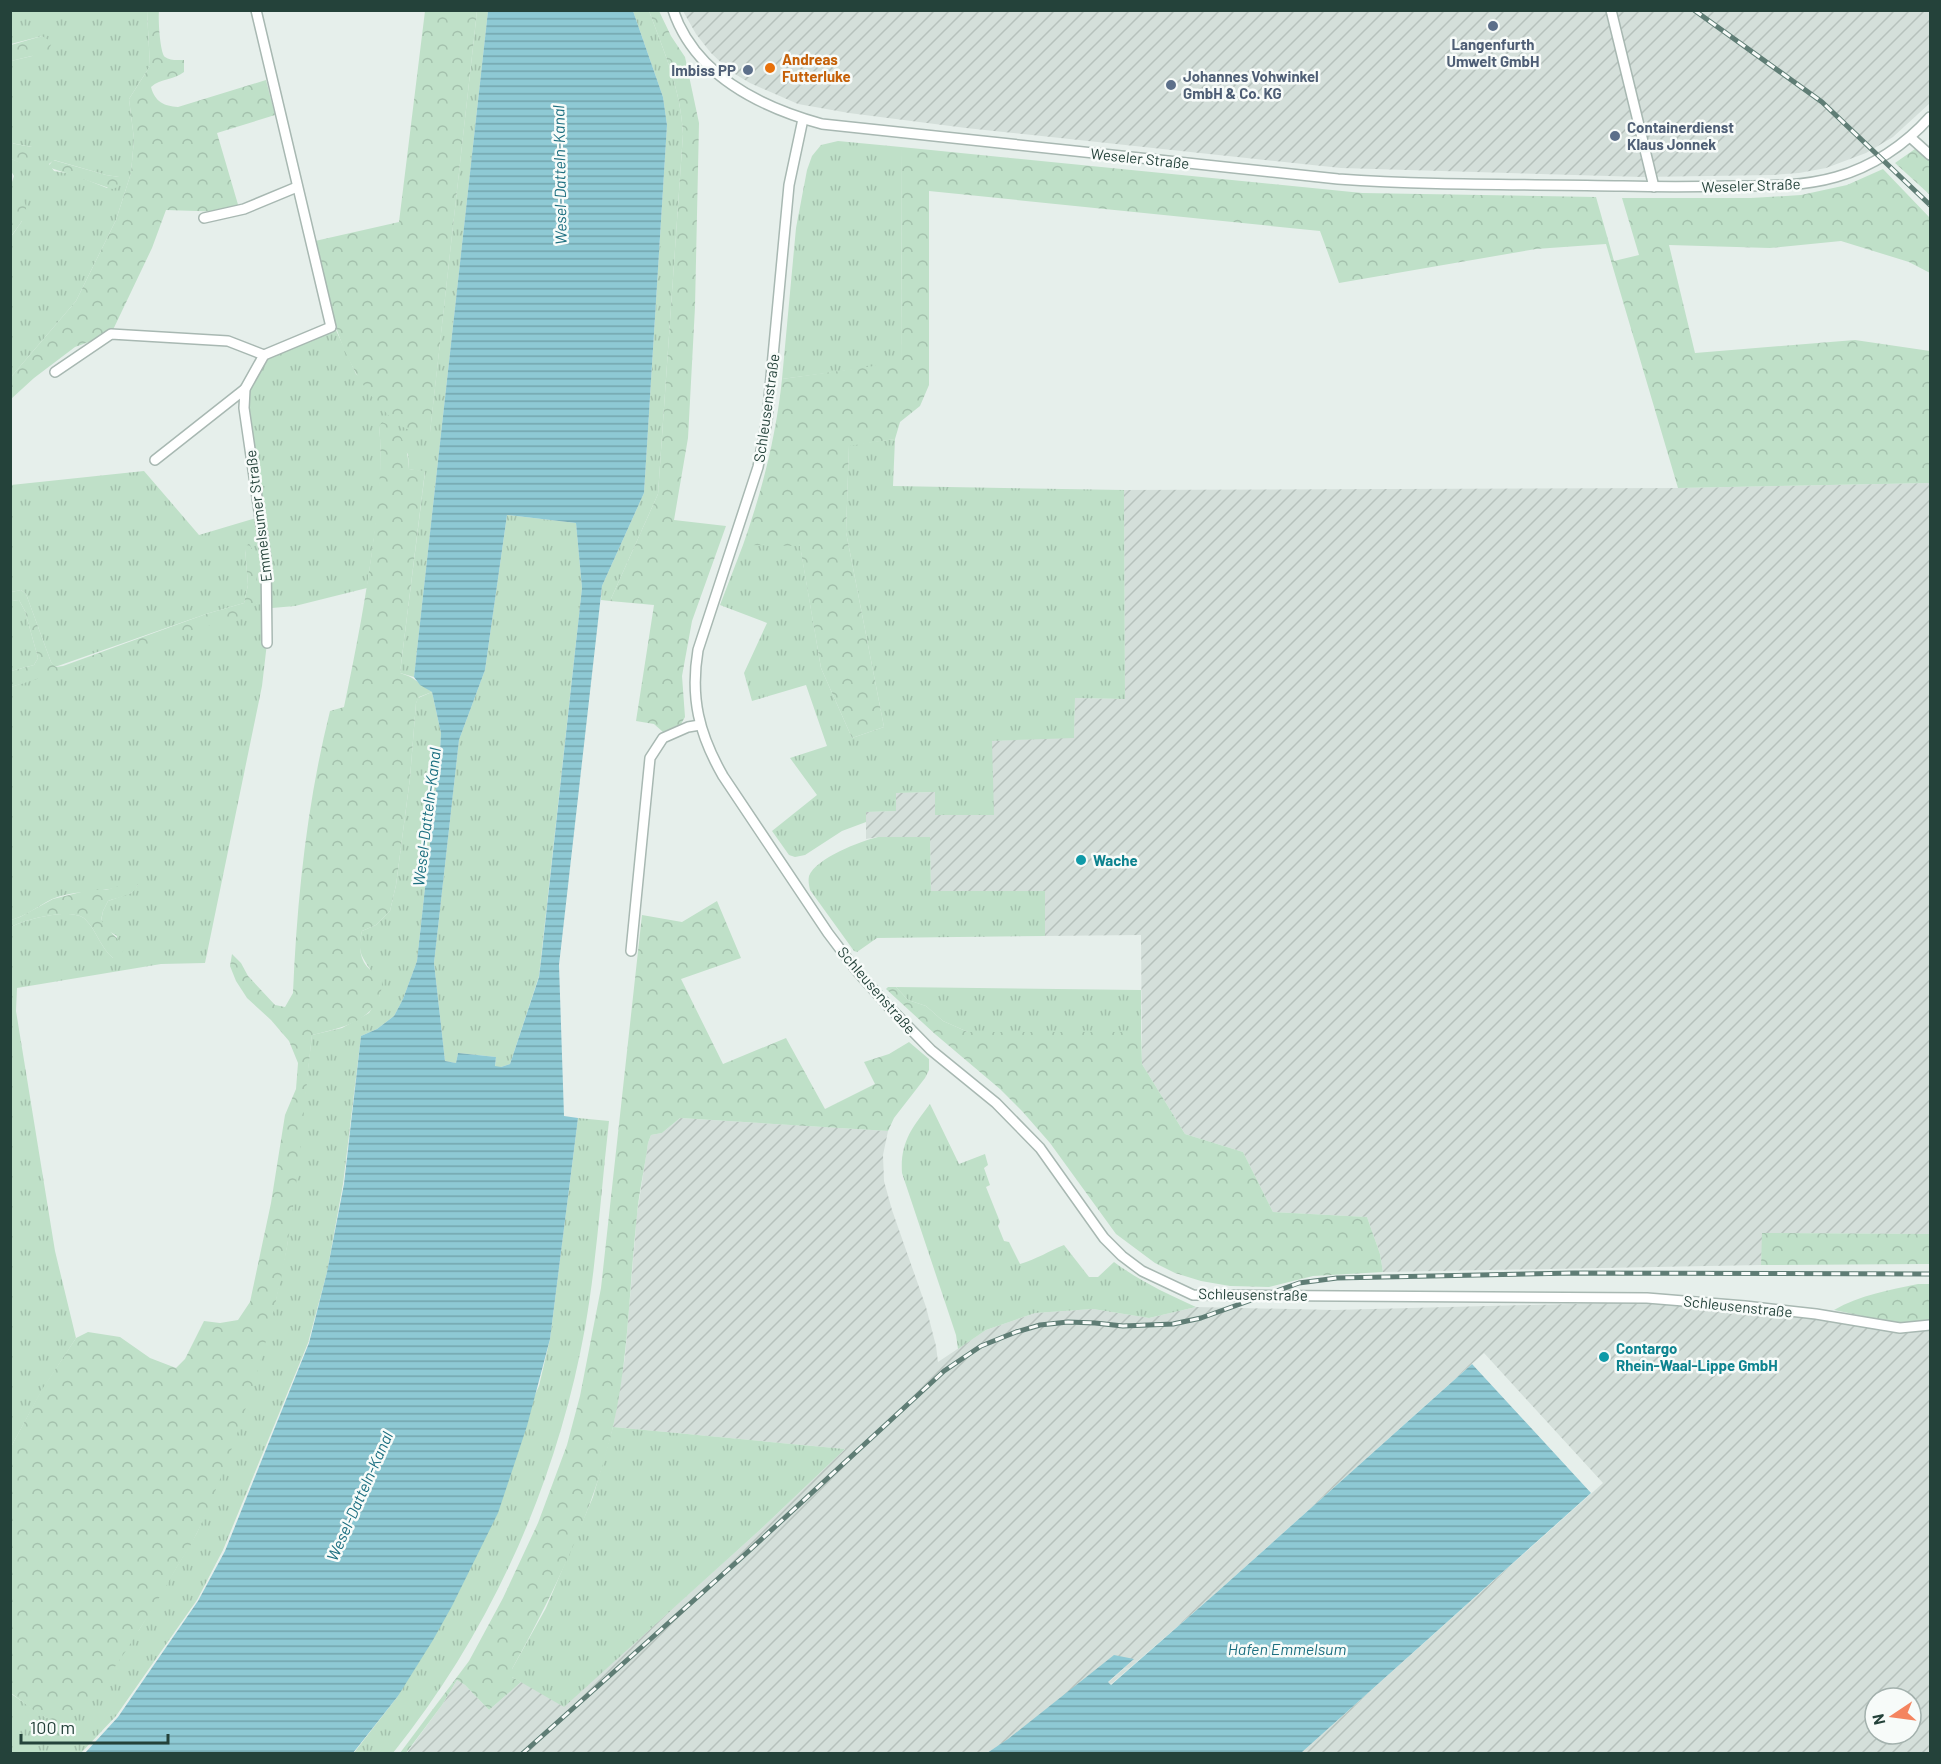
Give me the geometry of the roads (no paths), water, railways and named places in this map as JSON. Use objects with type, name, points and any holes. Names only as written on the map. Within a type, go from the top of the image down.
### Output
[{"type":"street","points":[[155,460],[245,389],[264,355],[331,327],[256,10]]},
{"type":"street","name":"Weseler Straße","points":[[673,10],[677,23],[693,50],[713,71],[760,101],[803,119],[822,124],[1338,179],[1408,183],[1654,187],[1787,186],[1819,182],[1869,164],[1910,137],[1930,117]]},
{"type":"street","points":[[1611,10],[1654,187]]},
{"type":"street","name":"Schleusenstraße","points":[[803,119],[789,185],[767,420],[758,467],[698,650],[694,676],[700,725],[709,752],[723,776],[828,933],[852,964],[888,1006],[931,1050],[996,1103],[1040,1148],[1104,1238],[1142,1271],[1193,1295],[1647,1298],[1808,1313],[1900,1328],[1930,1325]]},
{"type":"street","points":[[1910,137],[1930,154]]},
{"type":"street","points":[[204,218],[244,209],[297,187]]},
{"type":"street","points":[[55,372],[111,334],[228,341],[264,355]]},
{"type":"street","name":"Emmelsumer Straße","points":[[245,389],[244,408],[266,559],[267,643]]},
{"type":"street","points":[[631,951],[650,758],[663,738],[700,725]]},
{"type":"water","name":"Wesel-Datteln-Kanal","points":[[488,11],[633,11],[663,97],[667,125],[644,493],[602,586],[559,965],[564,1116],[578,1118],[550,1339],[527,1426],[498,1513],[452,1606],[398,1696],[353,1753],[85,1753],[118,1717],[198,1601],[225,1551],[309,1343],[327,1272],[344,1184],[361,1036],[377,1029],[394,1016],[417,961],[441,733],[432,692],[420,685],[414,677]],"holes":[[[507,515],[576,523],[582,588],[539,977],[510,1064],[495,1066],[496,1057],[458,1053],[456,1063],[445,1061],[434,963],[459,740],[485,670]]]},
{"type":"water","name":"Hafen Emmelsum","points":[[1472,1364],[1591,1493],[1301,1753],[987,1753],[1114,1655],[1134,1659],[1108,1682],[1111,1685]]},
{"type":"railway","points":[[1694,10],[1822,102],[1930,205]]},
{"type":"railway","points":[[522,1754],[740,1559],[944,1371],[981,1346],[1016,1332],[1040,1325],[1068,1322],[1123,1326],[1173,1324],[1201,1318],[1299,1283],[1337,1278],[1574,1273],[1930,1274]]},
{"type":"place","name":"Langenfurth Umwelt GmbH","points":[[1493,26]]},
{"type":"place","name":"Andreas Futterluke","points":[[770,68]]},
{"type":"place","name":"Imbiss PP","points":[[748,70]]},
{"type":"place","name":"Johannes Vohwinkel GmbH & Co. KG","points":[[1171,85]]},
{"type":"place","name":"Containerdienst Klaus Jonnek","points":[[1615,136]]},
{"type":"place","name":"Wache","points":[[1081,860]]},
{"type":"place","name":"Contargo Rhein-Waal-Lippe GmbH","points":[[1604,1357]]}]
